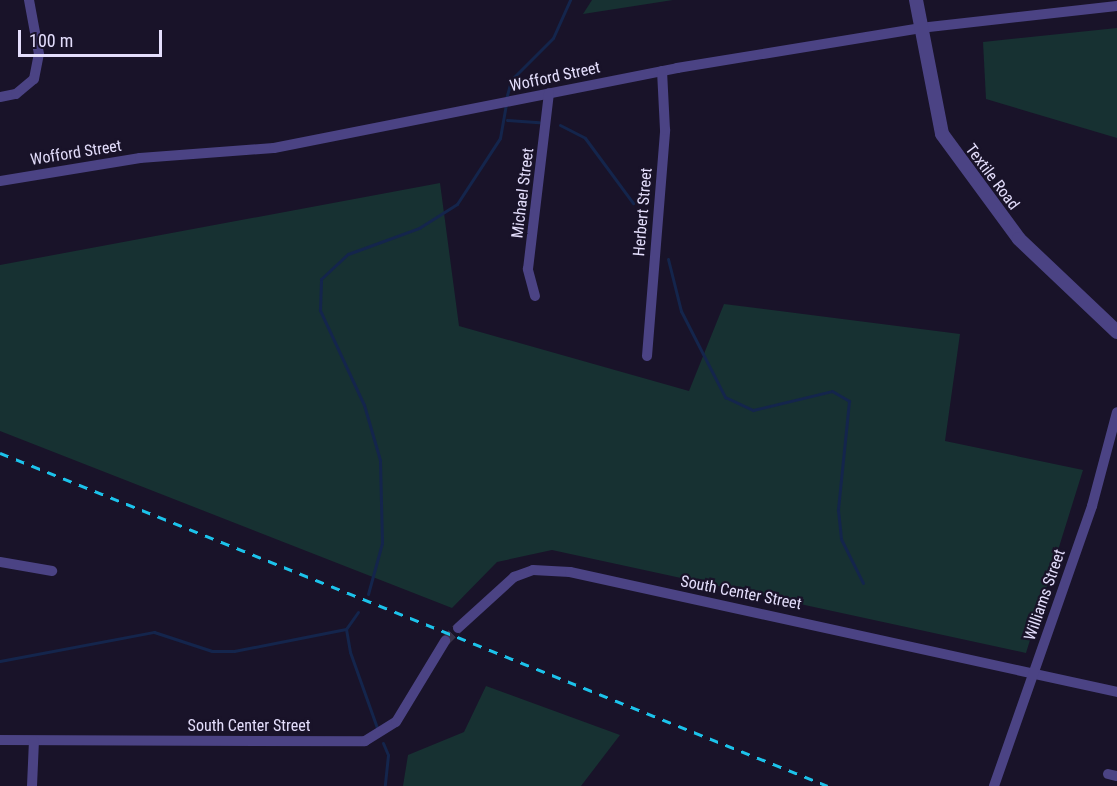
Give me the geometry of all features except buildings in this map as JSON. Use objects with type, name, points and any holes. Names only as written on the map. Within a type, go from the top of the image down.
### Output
[{"type":"street","points":[[0,97],[16,94],[34,79],[39,54],[29,0]]},
{"type":"street","name":"Textile Road","points":[[916,0],[936,120],[956,158],[1019,239],[1117,332]]},
{"type":"street","name":"Wofford Street","points":[[0,181],[101,162],[274,148],[662,71],[920,28],[1117,6]]},
{"type":"street","name":"Herbert Street","points":[[647,356],[665,130],[662,71]]},
{"type":"street","name":"Michael Street","points":[[535,296],[528,269],[549,93]]},
{"type":"street","name":"Williams Street","points":[[994,786],[1092,506],[1117,412]]},
{"type":"street","points":[[0,562],[52,571]]},
{"type":"street","name":"South Center Street","points":[[458,628],[504,582],[552,570],[1035,672],[1117,692]]},
{"type":"street","name":"South Center Street","points":[[0,740],[365,741],[396,722],[446,641]]},
{"type":"street","points":[[32,786],[34,741]]},
{"type":"green space","points":[[592,0],[673,0],[583,14]]},
{"type":"green space","points":[[1117,28],[1117,138],[986,99],[983,42]]},
{"type":"green space","points":[[440,183],[459,326],[689,391],[724,304],[960,334],[945,441],[1083,470],[1026,653],[552,550],[497,562],[452,608],[0,431],[0,265]]},
{"type":"green space","points":[[486,686],[620,735],[581,786],[403,786],[408,755],[464,732]]},
{"type":"waterway","points":[[506,99],[511,80],[553,38],[570,0]]},
{"type":"waterway","points":[[368,594],[382,543],[380,460],[364,405],[320,310],[321,279],[348,254],[419,228],[457,204],[500,138],[506,105]]},
{"type":"waterway","points":[[507,120],[539,122]]},
{"type":"waterway","points":[[560,125],[585,138],[633,203]]},
{"type":"waterway","points":[[668,259],[681,311],[725,397],[753,410],[832,391],[849,401],[838,510],[841,539],[863,583]]},
{"type":"waterway","points":[[358,612],[346,629],[350,652],[377,728]]},
{"type":"waterway","points":[[0,661],[154,632],[212,651],[234,651],[346,629]]},
{"type":"waterway","points":[[383,743],[388,755],[385,786]]},
{"type":"tunnel","points":[[445,641],[458,628]]},
{"type":"railway","points":[[0,453],[828,786]]}]
